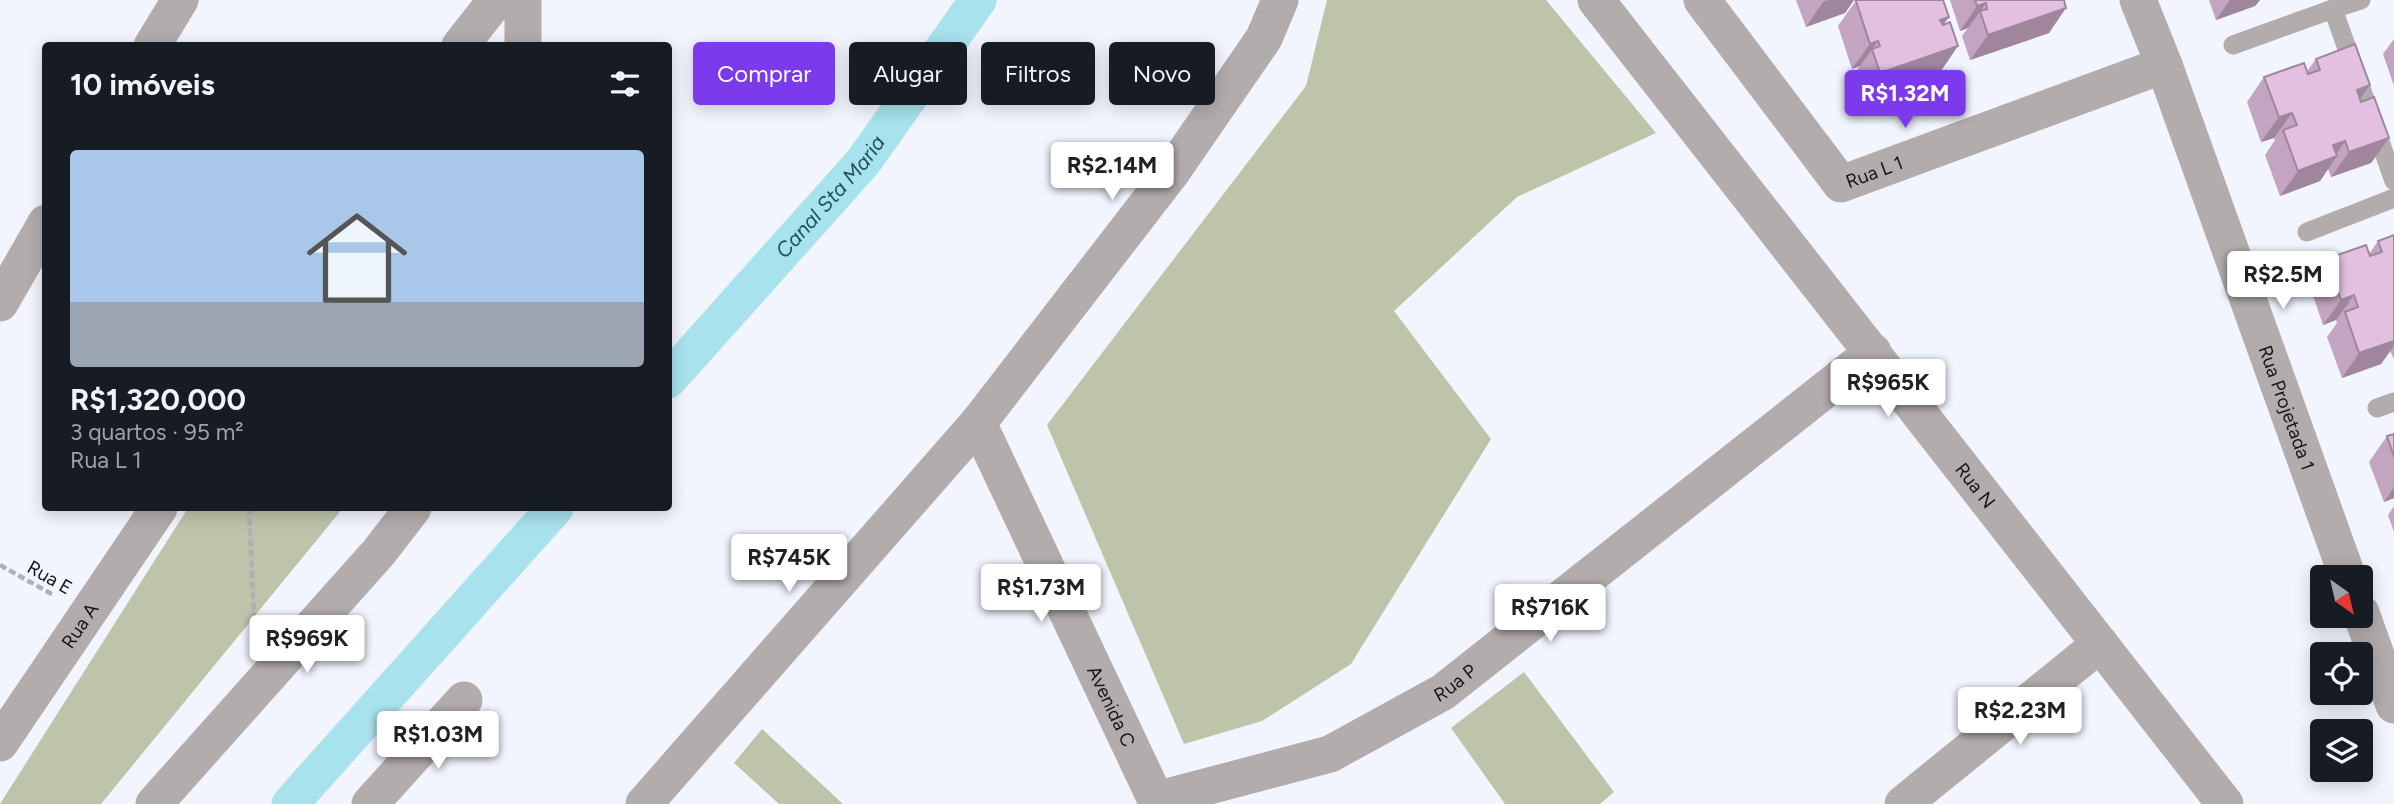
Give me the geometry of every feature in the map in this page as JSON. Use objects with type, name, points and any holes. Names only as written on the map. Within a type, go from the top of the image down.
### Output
[{"type":"street","points":[[154,42],[180,0]]},
{"type":"street","points":[[523,0],[523,42]]},
{"type":"street","points":[[644,804],[978,423],[1171,173],[1265,38],[1280,0]]},
{"type":"street","name":"Rua N","points":[[1596,0],[2225,804]]},
{"type":"street","name":"Rua L 1","points":[[1702,0],[1841,184],[2164,65]]},
{"type":"street","name":"Rua Projetada 1","points":[[2138,0],[2164,65],[2343,565]]},
{"type":"street","points":[[462,42],[483,4]]},
{"type":"street","points":[[0,303],[42,230]]},
{"type":"street","name":"Rua P","points":[[1154,802],[1330,754],[1443,692],[1873,352]]},
{"type":"street","name":"Avenida C","points":[[978,423],[1154,802]]},
{"type":"street","name":"Rua A","points":[[0,743],[157,511]]},
{"type":"street","points":[[154,804],[379,552],[411,511]]},
{"type":"street","points":[[2367,628],[2394,705]]},
{"type":"street","points":[[1903,804],[2100,644]]},
{"type":"street","points":[[370,804],[464,700]]},
{"type":"lane","points":[[2234,45],[2361,0]]},
{"type":"lane","points":[[2333,9],[2394,181]]},
{"type":"lane","points":[[2307,232],[2394,198]]},
{"type":"path","points":[[250,511],[257,686]]},
{"type":"path","name":"Rua E","points":[[0,565],[86,614]]},
{"type":"green space","points":[[1327,0],[1546,0],[1656,133],[1517,197],[1394,311],[1491,439],[1351,664],[1262,721],[1184,744],[1047,425],[1306,86]]},
{"type":"green space","points":[[186,511],[341,511],[101,804],[0,804]]},
{"type":"green space","points":[[1524,672],[1614,792],[1600,804],[1505,804],[1451,728]]},
{"type":"green space","points":[[762,729],[843,804],[779,804],[734,763]]},
{"type":"building","points":[[1857,0],[1943,0],[1949,17],[1940,20],[1943,25],[1950,22],[1958,46],[1880,73],[1872,49],[1880,46],[1878,41],[1870,44]]},
{"type":"building","points":[[1975,0],[2064,0],[2066,8],[1988,35],[1980,11],[1987,9],[1986,3],[1977,6]]},
{"type":"building","points":[[2355,44],[2370,85],[2357,90],[2361,102],[2374,97],[2389,138],[2349,152],[2345,141],[2333,145],[2337,156],[2298,171],[2283,130],[2297,125],[2292,113],[2279,117],[2264,77],[2304,63],[2308,74],[2320,70],[2316,59]]},
{"type":"building","points":[[2394,235],[2394,341],[2359,353],[2345,312],[2358,307],[2354,295],[2341,300],[2326,259],[2366,245],[2370,256],[2382,252],[2378,241]]},
{"type":"building","points":[[2394,434],[2394,457],[2387,436]]},
{"type":"waterway","name":"Canal Sta Maria","points":[[672,376],[863,162],[978,0]]},
{"type":"waterway","name":"Canal Sta Maria","points":[[290,804],[552,511]]}]
